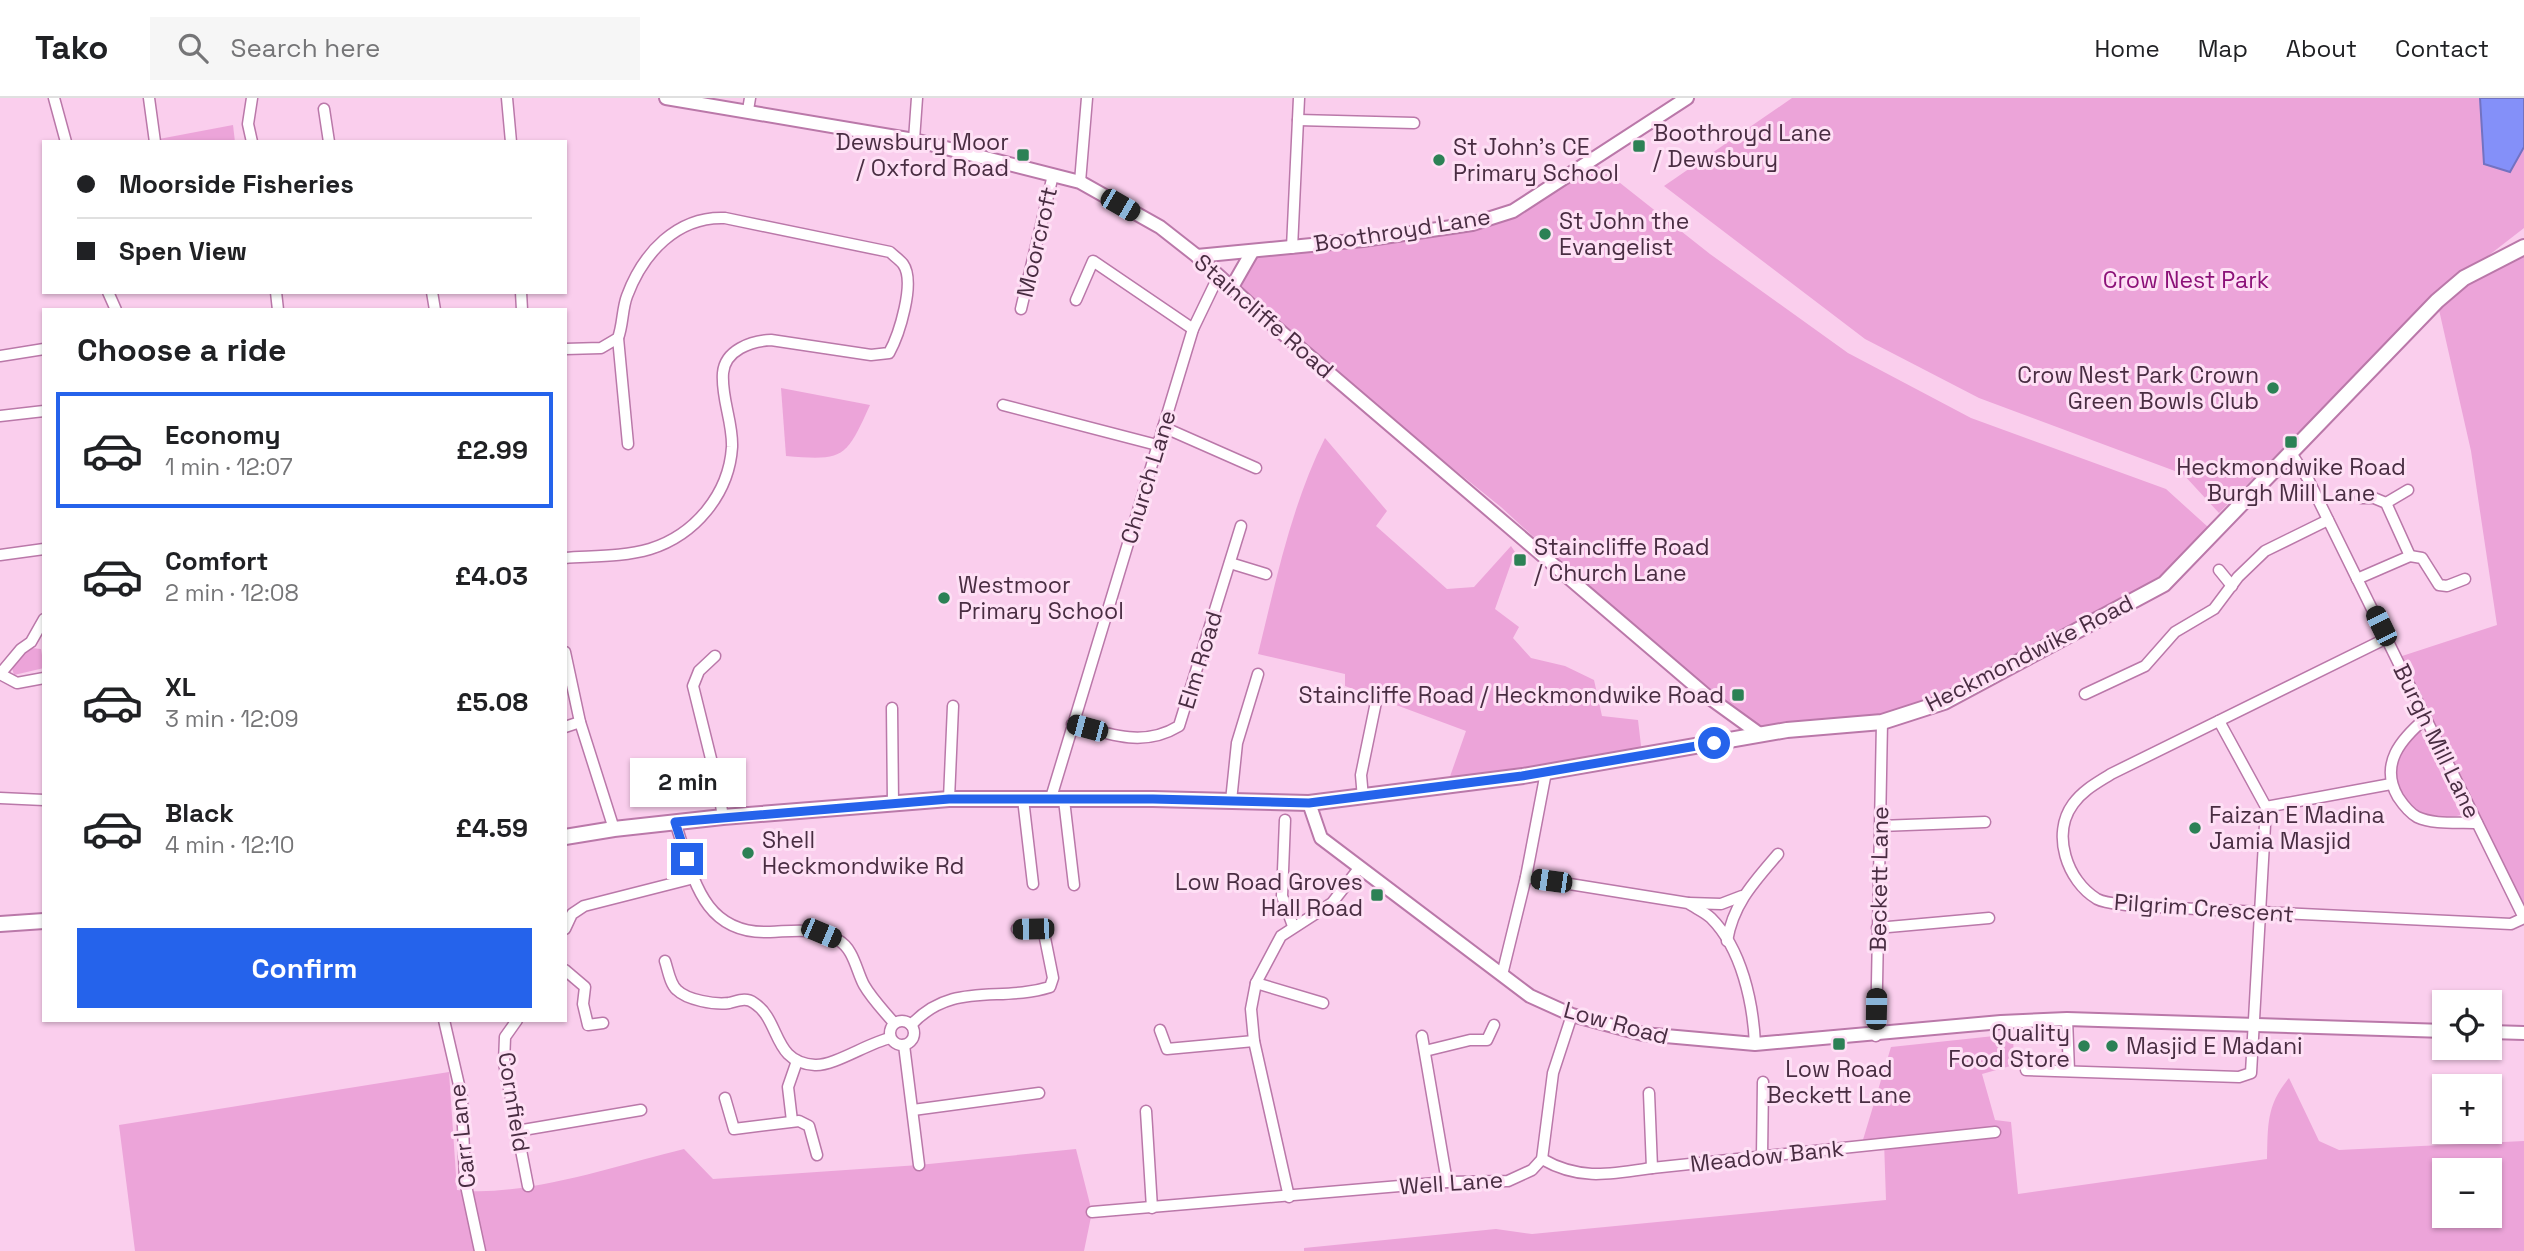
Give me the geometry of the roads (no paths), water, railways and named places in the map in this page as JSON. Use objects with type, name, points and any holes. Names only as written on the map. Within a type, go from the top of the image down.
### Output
[{"type":"main road","name":"Heckmondwike Road","points":[[567,837],[723,817],[949,799],[1309,803],[1546,772],[1787,730],[1882,722],[1944,702],[2164,584],[2437,301],[2464,278],[2524,247]]},
{"type":"main road","points":[[0,924],[42,921]]},
{"type":"street","points":[[54,98],[65,140]]},
{"type":"street","points":[[149,98],[155,140]]},
{"type":"street","points":[[252,98],[248,124],[252,140]]},
{"type":"street","points":[[507,98],[511,140]]},
{"type":"street","points":[[914,140],[917,98]]},
{"type":"street","points":[[1080,182],[1087,98]]},
{"type":"street","points":[[1292,248],[1299,98]]},
{"type":"street","name":"Boothroyd Lane","points":[[1197,256],[1292,248],[1472,224],[1513,211],[1687,98]]},
{"type":"street","name":"Staincliffe Road","points":[[672,99],[749,104],[914,140],[1080,182],[1160,227],[1707,696],[1761,735]]},
{"type":"street","points":[[324,109],[329,140]]},
{"type":"street","points":[[1298,120],[1413,123]]},
{"type":"street","name":"Moorcroft","points":[[1021,309],[1053,175]]},
{"type":"street","points":[[567,558],[650,549],[678,536],[702,517],[724,484],[732,450],[732,422],[723,371],[731,354],[755,341],[771,340],[870,355],[889,353],[905,306],[908,276],[903,264],[891,253],[725,218],[706,218],[692,222],[663,239],[645,263],[626,298],[618,338],[628,444]]},
{"type":"street","points":[[1232,287],[1252,252]]},
{"type":"street","points":[[1076,300],[1093,261],[1193,329]]},
{"type":"street","name":"Church Lane","points":[[1057,801],[1072,724],[1157,445],[1193,329],[1218,277]]},
{"type":"street","points":[[567,349],[601,348],[618,338]]},
{"type":"street","points":[[0,356],[42,349]]},
{"type":"street","points":[[1003,405],[1157,445]]},
{"type":"street","points":[[0,416],[42,411]]},
{"type":"street","points":[[1163,427],[1256,468]]},
{"type":"street","name":"Burgh Mill Lane","points":[[2291,453],[2328,520],[2524,918]]},
{"type":"street","points":[[2386,503],[2408,490]]},
{"type":"street","points":[[2361,498],[2374,498],[2386,503],[2410,556]]},
{"type":"street","points":[[2085,694],[2145,666],[2175,632],[2214,609],[2265,551],[2328,520]]},
{"type":"street","name":"Elm Road","points":[[1072,724],[1136,739],[1162,737],[1179,726],[1241,526]]},
{"type":"street","points":[[0,555],[42,549]]},
{"type":"street","points":[[2357,579],[2410,556],[2422,558],[2439,585],[2447,586],[2465,579]]},
{"type":"street","points":[[1230,563],[1266,574]]},
{"type":"street","points":[[2219,570],[2232,586]]},
{"type":"street","points":[[42,623],[31,642],[20,649],[0,674],[17,683],[42,678]]},
{"type":"street","name":"Pilgrim Crescent","points":[[2387,639],[2087,789],[2071,806],[2064,823],[2064,848],[2071,876],[2098,900],[2134,906],[2511,924],[2524,918]]},
{"type":"street","points":[[715,656],[699,671],[693,686],[719,787],[723,817]]},
{"type":"street","points":[[567,662],[579,722],[614,829]]},
{"type":"street","points":[[1231,801],[1237,743],[1258,674]]},
{"type":"street","points":[[1363,798],[1361,775],[1376,702]]},
{"type":"street","points":[[949,799],[953,706]]},
{"type":"street","points":[[892,708],[893,803]]},
{"type":"street","points":[[2426,718],[2404,737],[2391,760],[2391,784],[2402,803],[2416,816],[2442,822],[2477,823]]},
{"type":"street","points":[[567,726],[579,722]]},
{"type":"street","name":"Beckett Lane","points":[[1876,1036],[1882,722]]},
{"type":"street","points":[[2026,1070],[2239,1077],[2251,1073],[2266,807],[2219,722]]},
{"type":"street","points":[[1502,975],[1526,877],[1546,772]]},
{"type":"street","points":[[2266,807],[2391,784]]},
{"type":"street","points":[[0,798],[42,800]]},
{"type":"street","points":[[1023,799],[1033,884]]},
{"type":"street","points":[[1057,801],[1074,885]]},
{"type":"street","name":"Low Road","points":[[1309,803],[1321,838],[1530,996],[1572,1015],[1643,1034],[1755,1044],[1876,1036],[2001,1022],[2067,1019],[2432,1031]]},
{"type":"street","points":[[1285,820],[1282,896],[1293,926]]},
{"type":"street","points":[[675,822],[694,878],[713,915],[723,923],[743,930],[769,933],[800,929],[841,941],[856,962],[864,984],[894,1023]]},
{"type":"street","points":[[1880,826],[1985,822]]},
{"type":"street","points":[[1727,941],[1730,924],[1742,896],[1778,854]]},
{"type":"street","points":[[1289,1197],[1254,1041],[1251,1009],[1256,983],[1281,936],[1332,903],[1360,867]]},
{"type":"street","points":[[1526,877],[1688,903],[1720,904],[1742,896]]},
{"type":"street","points":[[567,925],[572,914],[584,906],[694,878]]},
{"type":"street","points":[[1688,903],[1711,918],[1727,941],[1753,1008],[1755,1044]]},
{"type":"street","points":[[1877,928],[1989,918]]},
{"type":"street","points":[[911,1025],[934,1005],[955,997],[1017,994],[1050,987],[1054,978],[1044,933],[1017,929]]},
{"type":"street","points":[[665,961],[673,985],[685,995],[720,1003],[744,999],[753,1002],[761,1009],[787,1054],[797,1061],[826,1065],[844,1055],[890,1038]]},
{"type":"street","points":[[567,972],[584,985],[583,1004],[589,1025],[603,1023]]},
{"type":"street","points":[[1256,983],[1324,1003]]},
{"type":"street","points":[[1542,1159],[1553,1073],[1572,1015]]},
{"type":"street","points":[[2067,1019],[2069,1071]]},
{"type":"street","points":[[901,1021],[911,1025],[913,1037],[904,1045],[896,1044],[890,1038],[894,1023],[901,1021]]},
{"type":"street","name":"Carr Lane","points":[[444,1022],[462,1098],[465,1181],[480,1251]]},
{"type":"street","name":"Cornfield","points":[[516,1022],[505,1037],[503,1063],[528,1186]]},
{"type":"street","points":[[1425,1051],[1487,1040],[1494,1025]]},
{"type":"street","points":[[1160,1030],[1167,1049],[1254,1041]]},
{"type":"street","points":[[2502,1033],[2524,1034]]},
{"type":"street","points":[[1422,1036],[1447,1182]]},
{"type":"street","points":[[904,1045],[919,1165]]},
{"type":"street","points":[[792,1121],[788,1087],[797,1061]]},
{"type":"street","points":[[1762,1156],[1763,1083]]},
{"type":"street","points":[[913,1110],[1039,1093]]},
{"type":"street","points":[[1649,1093],[1652,1168]]},
{"type":"street","points":[[725,1098],[734,1129],[792,1121],[809,1126],[817,1155]]},
{"type":"street","points":[[517,1131],[641,1110]]},
{"type":"street","points":[[1146,1111],[1152,1208]]},
{"type":"street","name":"Meadow Bank","points":[[1542,1159],[1572,1173],[1598,1177],[1652,1168],[1995,1132]]},
{"type":"street","name":"Well Lane","points":[[1092,1212],[1447,1182],[1507,1181],[1532,1170],[1542,1159]]},
{"type":"water","points":[[2480,98],[2524,98],[2524,147],[2510,172],[2484,164]]},
{"type":"place","name":"Boothroyd Lane / Dewsbury","points":[[1639,146]]},
{"type":"place","name":"Dewsbury Moor / Oxford Road","points":[[1023,155]]},
{"type":"place","name":"St John's CE Primary School","points":[[1439,160]]},
{"type":"place","name":"St John the Evangelist","points":[[1545,234]]},
{"type":"place","name":"Crow Nest Park Crown Green Bowls Club","points":[[2273,388]]},
{"type":"place","name":"Heckmondwike Road Burgh Mill Lane","points":[[2291,442]]},
{"type":"place","name":"Staincliffe Road / Church Lane","points":[[1520,560]]},
{"type":"place","name":"Westmoor Primary School","points":[[944,598]]},
{"type":"place","name":"Staincliffe Road / Heckmondwike Road","points":[[1738,695]]},
{"type":"place","name":"Faizan E Madina Jamia Masjid","points":[[2195,828]]},
{"type":"place","name":"Shell Heckmondwike Rd","points":[[748,853]]},
{"type":"place","name":"Low Road Groves Hall Road","points":[[1377,895]]},
{"type":"place","name":"Low Road Beckett Lane","points":[[1839,1044]]},
{"type":"place","name":"Quality Food Store","points":[[2084,1046]]},
{"type":"place","name":"Masjid E Madani","points":[[2112,1046]]},
{"type":"park label","name":"Crow Nest Park","points":[[2186,280]]}]
